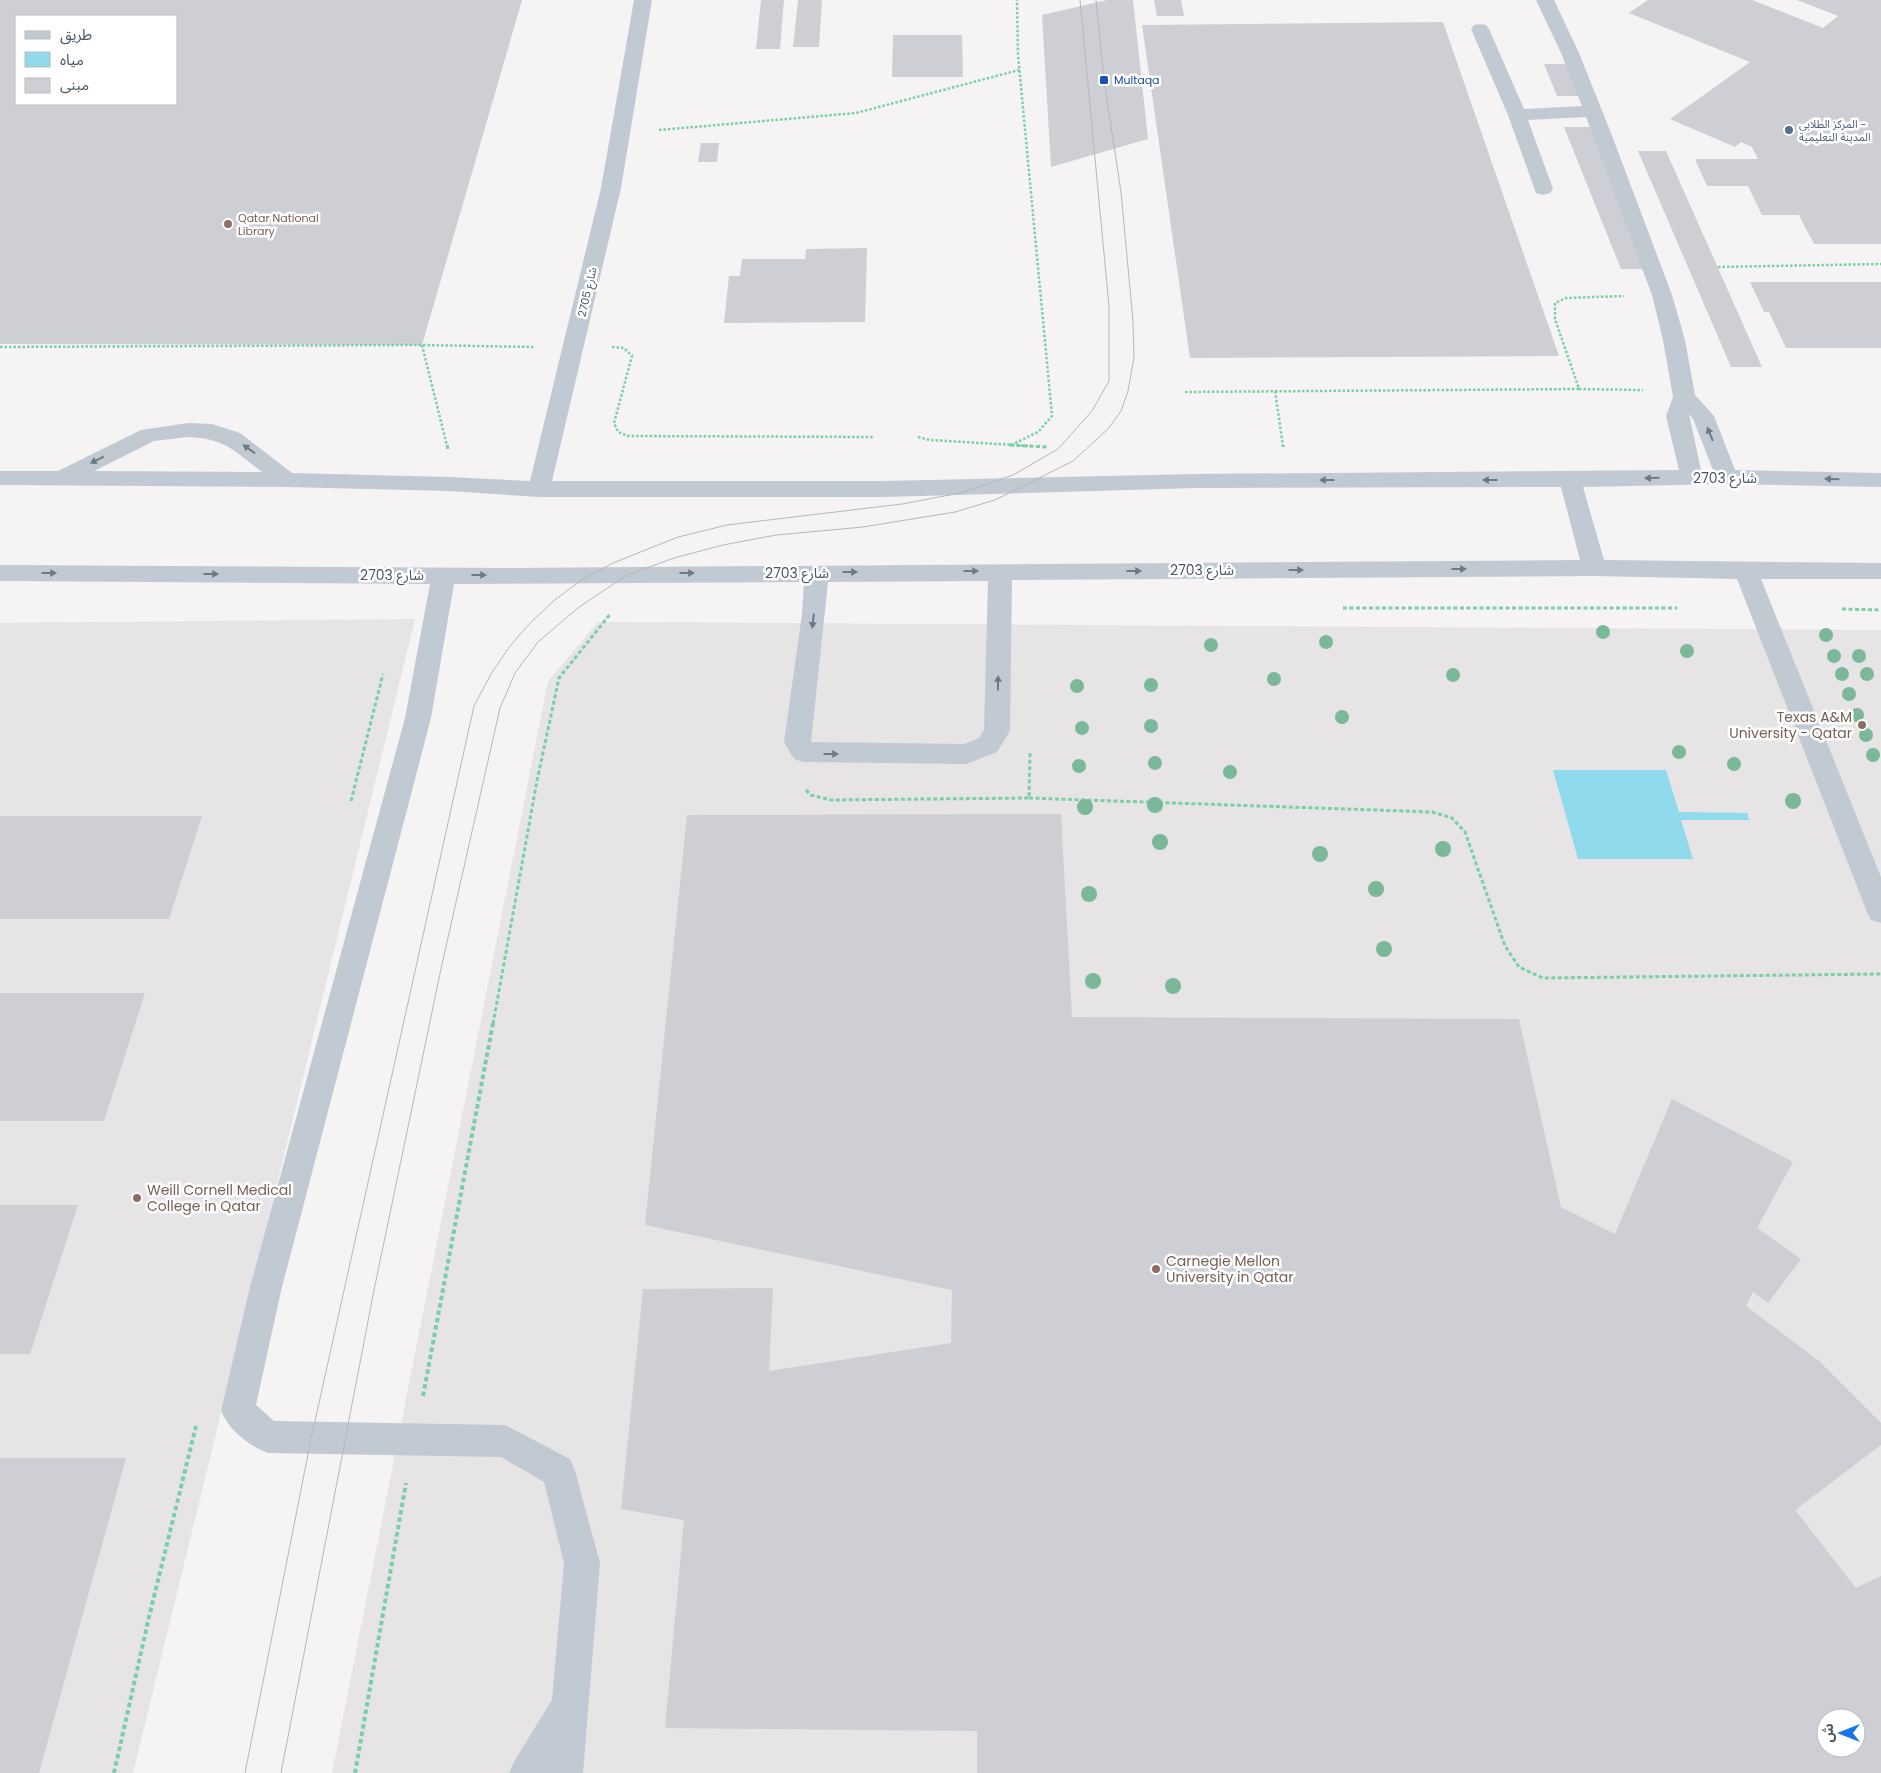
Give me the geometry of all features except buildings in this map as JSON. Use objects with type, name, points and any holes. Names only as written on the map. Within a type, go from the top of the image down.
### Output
[{"type":"street","name":"شارع 2705","points":[[539,489],[611,188],[643,0]]},
{"type":"street","points":[[1545,0],[1570,53],[1662,295],[1684,393],[1702,416],[1727,477]]},
{"type":"street","points":[[1480,29],[1517,115],[1543,188]]},
{"type":"street","points":[[1517,115],[1593,111]]},
{"type":"street","points":[[1684,393],[1677,416],[1692,478]]},
{"type":"street","points":[[58,480],[149,435],[188,430],[212,431],[232,438],[287,480]]},
{"type":"street","name":"شارع 2703","points":[[0,478],[58,480],[287,480],[449,484],[539,489],[884,489],[1196,481],[1570,480],[1727,477],[1881,480]]},
{"type":"street","points":[[1570,480],[1594,568]]},
{"type":"street","name":"شارع 2703","points":[[0,573],[444,575],[1594,568],[1881,571]]},
{"type":"street","points":[[817,572],[814,614],[797,742],[802,752],[966,754],[988,745],[997,731],[1000,571]]},
{"type":"street","points":[[1746,571],[1881,912]]},
{"type":"street","points":[[444,575],[418,718],[265,1291],[238,1412],[268,1437],[504,1441],[558,1471],[582,1563],[564,1773]]},
{"type":"street","points":[[528,1773],[570,1704]]},
{"type":"path","points":[[1011,445],[1038,432],[1052,416],[1019,70],[1018,0]]},
{"type":"path","points":[[620,134],[856,113],[1019,70]]},
{"type":"path","points":[[1718,267],[1881,264]]},
{"type":"path","points":[[1579,389],[1555,318],[1555,303],[1566,298],[1662,295]]},
{"type":"path","points":[[0,347],[422,345],[543,347]]},
{"type":"path","points":[[422,345],[449,452],[449,484]]},
{"type":"path","points":[[603,346],[621,347],[628,350],[632,356],[614,423],[618,432],[628,436],[874,437]]},
{"type":"path","points":[[1186,392],[1579,389],[1684,393]]},
{"type":"path","points":[[1274,391],[1283,448]]},
{"type":"path","points":[[918,437],[930,440],[1050,447]]},
{"type":"path","points":[[1340,608],[1686,608]]},
{"type":"path","points":[[355,1773],[396,1533],[505,961],[536,781],[559,678],[611,613]]},
{"type":"path","points":[[1030,751],[1030,798]]},
{"type":"path","points":[[802,752],[800,785],[811,794],[831,800],[1030,798],[1432,812],[1452,818],[1465,832],[1505,946],[1519,967],[1542,978],[1881,974]]},
{"type":"shaded area","name":"Weill Cornell Medical College in Qatar","points":[[415,619],[133,1773],[0,1773],[0,623]]},
{"type":"shaded area","name":"Carnegie Mellon University in Qatar","points":[[598,622],[1881,630],[1881,1773],[332,1773],[548,681]]},
{"type":"water","points":[[1553,770],[1666,770],[1679,812],[1748,813],[1748,818],[1751,820],[1681,820],[1693,859],[1578,859]]},
{"type":"tram line","points":[[245,1773],[311,1439],[474,706],[491,674],[510,646],[532,621],[556,599],[583,579],[613,563],[678,537],[727,525],[902,504],[960,493],[1013,475],[1058,449],[1092,411],[1109,381],[1109,306],[1080,0]]},
{"type":"tram line","points":[[281,1773],[374,1290],[442,964],[500,708],[515,673],[538,642],[579,607],[627,575],[674,558],[723,545],[776,535],[863,527],[955,512],[995,500],[1073,461],[1108,429],[1121,411],[1128,391],[1134,357],[1133,321],[1121,192],[1104,80],[1096,0]]},
{"type":"place","name":"Multaqa","points":[[1104,80]]},
{"type":"place","name":"المركز الطلابي - المدينة التعليمية","points":[[1789,130]]},
{"type":"place","name":"Qatar National Library","points":[[228,224]]},
{"type":"place","name":"Texas A&M University - Qatar","points":[[1862,725]]},
{"type":"place","name":"Weill Cornell Medical College in Qatar","points":[[137,1198]]},
{"type":"place","name":"Carnegie Mellon University in Qatar","points":[[1156,1269]]}]
